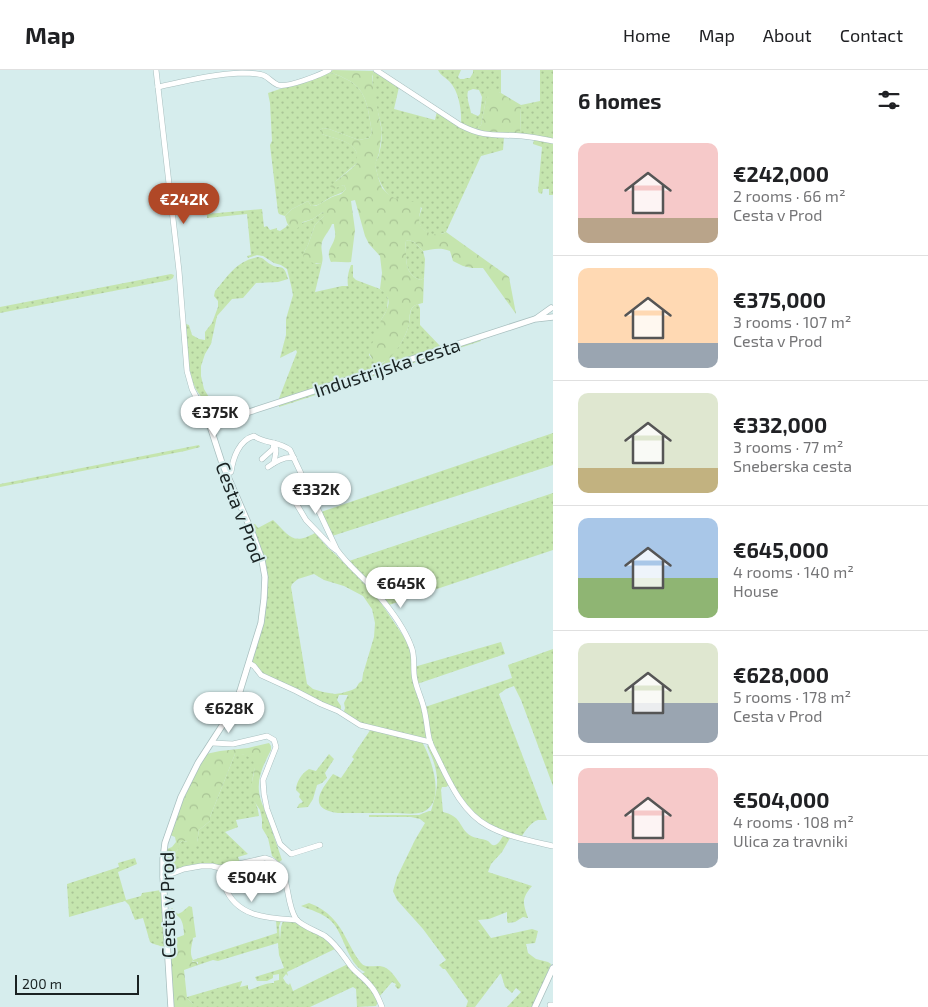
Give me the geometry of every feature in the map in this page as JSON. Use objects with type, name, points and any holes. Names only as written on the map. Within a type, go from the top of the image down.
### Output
[{"type":"street","points":[[156,70],[180,279],[187,370],[192,387],[210,426],[213,428],[221,424],[224,418],[219,410],[212,410],[206,416]]},
{"type":"street","points":[[158,87],[207,77],[241,73],[261,75],[280,86],[317,76],[329,70]]},
{"type":"street","points":[[376,70],[473,132],[484,135],[520,136],[553,141]]},
{"type":"street","points":[[552,306],[551,313],[553,317]]},
{"type":"street","name":"Industrijska cesta","points":[[535,319],[552,306]]},
{"type":"street","name":"Industrijska cesta","points":[[221,424],[240,415],[535,319],[553,317]]},
{"type":"street","points":[[198,399],[212,410]]},
{"type":"street","name":"Industrijska cesta","points":[[222,414],[240,415]]},
{"type":"street","name":"Cesta v Prod","points":[[216,445],[221,424]]},
{"type":"street","name":"Cesta v Prod","points":[[171,1007],[163,877],[165,843],[181,797],[198,763],[230,715],[261,623],[264,599],[265,577],[262,560],[220,458],[210,426]]},
{"type":"street","points":[[227,474],[231,472],[239,448],[250,436],[286,447],[290,450],[337,550],[344,560],[378,594],[408,638],[414,659],[414,678],[424,708],[430,742],[449,782],[473,815],[486,825],[514,837],[553,846]]},
{"type":"street","points":[[262,459],[273,449],[274,443]]},
{"type":"street","points":[[274,443],[276,451],[274,463]]},
{"type":"street","points":[[268,467],[290,457],[294,458]]},
{"type":"street","points":[[287,488],[306,520],[337,550]]},
{"type":"street","points":[[249,663],[264,677],[296,690],[338,711],[360,725],[430,742]]},
{"type":"street","points":[[212,743],[233,744],[267,736],[274,740],[276,747],[263,780],[267,809],[280,844],[291,854],[320,845]]},
{"type":"street","points":[[163,877],[184,869],[201,866],[220,868],[265,858],[270,859],[282,871],[292,911],[297,920]]},
{"type":"street","points":[[220,868],[228,893],[233,900],[247,911],[262,917],[297,920],[334,943],[351,966],[369,983],[382,1007]]},
{"type":"street","points":[[535,1007],[553,968]]},
{"type":"green space","points":[[333,70],[374,71],[372,81],[382,132],[375,165],[382,188],[394,198],[420,204],[419,223],[423,229],[432,234],[446,232],[509,277],[516,314],[483,268],[463,266],[453,261],[450,251],[443,249],[423,251],[414,242],[409,240],[406,241],[407,266],[413,276],[421,280],[424,278],[423,303],[412,308],[406,333],[393,355],[378,364],[370,356],[369,352],[380,330],[381,320],[387,310],[388,300],[380,289],[382,273],[380,256],[369,244],[365,236],[355,200],[351,201],[355,230],[351,262],[331,262],[329,258],[330,249],[335,237],[334,224],[332,224],[322,242],[322,263],[312,263],[303,257],[315,225],[325,214],[323,212],[313,219],[303,222],[296,230],[289,226],[285,216],[292,209],[308,201],[311,206],[316,206],[341,194],[346,189],[344,185],[333,189],[330,186],[357,163],[356,151],[350,144],[320,133],[320,130],[323,128],[329,129],[359,140],[369,138],[372,132],[368,109],[363,95],[353,83],[328,73]]},
{"type":"green space","points":[[438,70],[461,70],[458,77],[464,79],[470,78],[473,70],[501,70],[501,93],[496,92],[486,100],[481,125],[478,127],[477,132],[461,124],[460,107],[455,90]],"holes":[[[473,89],[479,90],[482,97],[480,114],[478,116],[471,113],[468,91]]]},
{"type":"green space","points":[[540,70],[553,70],[553,139],[520,134],[521,105],[540,101]]},
{"type":"green space","points":[[374,71],[399,87],[394,109],[435,120],[437,111],[463,128],[504,137],[503,150],[481,156],[446,232],[435,235],[426,231],[419,224],[422,208],[412,202],[393,199],[379,179],[375,163],[379,155],[382,131],[372,85]]},
{"type":"green space","points":[[328,73],[344,78],[359,89],[366,101],[372,132],[369,138],[359,140],[329,129],[323,128],[320,130],[322,134],[346,142],[354,147],[357,154],[357,163],[336,181],[333,188],[344,185],[346,189],[344,191],[317,205],[311,206],[308,201],[292,209],[285,216],[278,212],[270,145],[272,141],[268,93]]},
{"type":"green space","points":[[491,89],[521,105],[520,134],[477,132],[478,127],[481,125],[487,95]]},
{"type":"green space","points":[[535,139],[553,142],[553,195],[549,195],[549,189],[543,189],[542,194],[538,191],[542,147],[533,144]]},
{"type":"green space","points":[[262,209],[264,227],[267,226],[270,230],[277,228],[280,231],[287,225],[291,227],[313,219],[323,212],[326,214],[315,225],[304,252],[316,264],[322,263],[315,292],[348,286],[348,273],[351,265],[353,265],[353,277],[356,280],[386,293],[388,299],[387,310],[381,320],[381,328],[369,355],[371,358],[382,364],[395,352],[407,331],[411,310],[418,304],[420,308],[420,325],[441,347],[278,401],[297,352],[296,350],[280,358],[286,335],[286,319],[293,295],[287,269],[263,256],[257,255],[248,258],[247,256],[251,255],[247,214],[207,218],[207,214]]},
{"type":"green space","points":[[406,241],[414,242],[423,251],[425,259],[424,278],[421,280],[413,276],[407,266]]},
{"type":"green space","points":[[258,257],[274,266],[283,268],[288,279],[278,282],[256,283],[243,298],[232,299],[217,316],[211,344],[201,366],[204,389],[210,399],[220,403],[230,411],[210,404],[201,397],[196,388],[189,367],[186,324],[189,325],[192,335],[205,340],[205,332],[212,323],[218,307],[218,301],[214,296],[215,291],[238,265]]},
{"type":"green space","points":[[171,274],[174,275],[170,280],[0,313],[0,307]]},
{"type":"green space","points":[[480,339],[481,341],[279,407],[279,405]]},
{"type":"green space","points":[[553,433],[553,465],[329,537],[318,513]]},
{"type":"green space","points":[[199,445],[200,447],[185,451],[0,487],[0,484]]},
{"type":"green space","points":[[553,493],[553,550],[386,606],[346,562]]},
{"type":"green space","points":[[273,520],[287,534],[296,539],[301,539],[315,533],[375,594],[411,649],[428,738],[425,740],[366,726],[345,714],[344,703],[348,695],[339,695],[337,700],[341,706],[341,711],[268,679],[251,662],[267,579],[250,525],[255,524],[258,528]],"holes":[[[314,574],[324,580],[344,586],[363,596],[372,609],[375,623],[374,637],[362,681],[352,690],[335,694],[313,689],[307,684],[291,587],[298,579]]]},
{"type":"green space","points":[[501,642],[505,654],[417,684],[414,667]]},
{"type":"green space","points":[[553,649],[553,786],[514,686],[499,694],[547,820],[538,820],[533,823],[521,838],[478,820],[455,791],[431,738],[425,707],[512,678],[508,665]]},
{"type":"green space","points":[[371,729],[422,742],[433,768],[436,789],[430,807],[423,812],[412,814],[338,813],[328,811],[319,803],[321,792],[328,780],[333,774],[341,778],[354,759],[352,757]]},
{"type":"green space","points":[[269,743],[271,750],[259,779],[259,794],[265,810],[260,810],[251,794],[253,761],[245,755],[235,754],[210,821],[199,830],[196,844],[191,845],[186,841],[182,841],[174,853],[166,855],[167,849],[176,842],[175,837],[170,835],[186,793],[206,754]]},
{"type":"green space","points":[[427,745],[432,748],[449,785],[442,787],[441,790],[443,812],[455,817],[468,834],[488,841],[493,845],[498,844],[503,836],[510,838],[502,852],[491,864],[488,872],[532,886],[526,894],[524,901],[528,918],[523,917],[515,922],[508,923],[507,912],[489,919],[478,920],[491,938],[532,929],[538,931],[535,943],[526,944],[528,953],[536,959],[551,964],[533,1007],[507,1007],[521,992],[516,988],[512,993],[505,987],[500,974],[475,1007],[466,1007],[468,1001],[445,969],[439,965],[446,960],[423,929],[397,900],[393,891],[397,877],[425,823],[420,819],[411,817],[369,817],[369,815],[419,815],[431,811],[437,779]]},
{"type":"green space","points":[[235,754],[247,756],[256,765],[252,794],[259,816],[236,820],[238,827],[225,832],[248,854],[238,857],[240,862],[227,865],[200,865],[166,873],[166,855],[177,851],[182,841],[197,842],[199,830],[210,821]]},
{"type":"green space","points":[[329,754],[334,759],[325,773],[327,778],[317,785],[313,799],[308,807],[297,808],[303,802],[296,790],[300,778],[309,769],[316,771]]},
{"type":"green space","points":[[260,810],[265,810],[282,860],[279,862],[272,856],[268,838],[262,828]]},
{"type":"green space","points":[[135,858],[137,864],[118,872],[126,900],[141,896],[142,893],[161,890],[165,950],[150,942],[143,918],[135,920],[129,905],[125,901],[69,917],[67,884],[119,867],[118,863]]},
{"type":"green space","points":[[309,903],[322,909],[336,922],[363,965],[380,966],[388,969],[401,985],[400,988],[398,989],[395,986],[396,984],[392,982],[379,997],[362,974],[365,972],[354,962],[335,925],[324,915],[301,906]]},
{"type":"green space","points":[[189,906],[192,907],[196,937],[193,938],[191,955],[192,961],[196,961],[198,965],[184,970],[187,998],[193,1004],[193,1007],[173,1007],[170,957],[177,954],[176,938],[184,935],[180,918],[171,909],[178,914]]},
{"type":"green space","points":[[276,920],[281,921],[279,926],[280,940],[283,921],[293,921],[324,937],[337,948],[287,972],[288,976],[286,974],[283,978],[286,983],[289,985],[290,983],[293,991],[348,964],[370,986],[378,1002],[376,1006],[357,1007],[356,989],[353,987],[310,1007],[193,1007],[193,1004],[187,997],[242,981],[240,987],[248,985],[249,990],[279,980],[279,974],[273,975],[273,978],[267,981],[257,981],[255,977],[284,968],[279,955],[278,943],[218,961],[213,960],[198,965],[198,962],[192,961],[277,933]]}]
